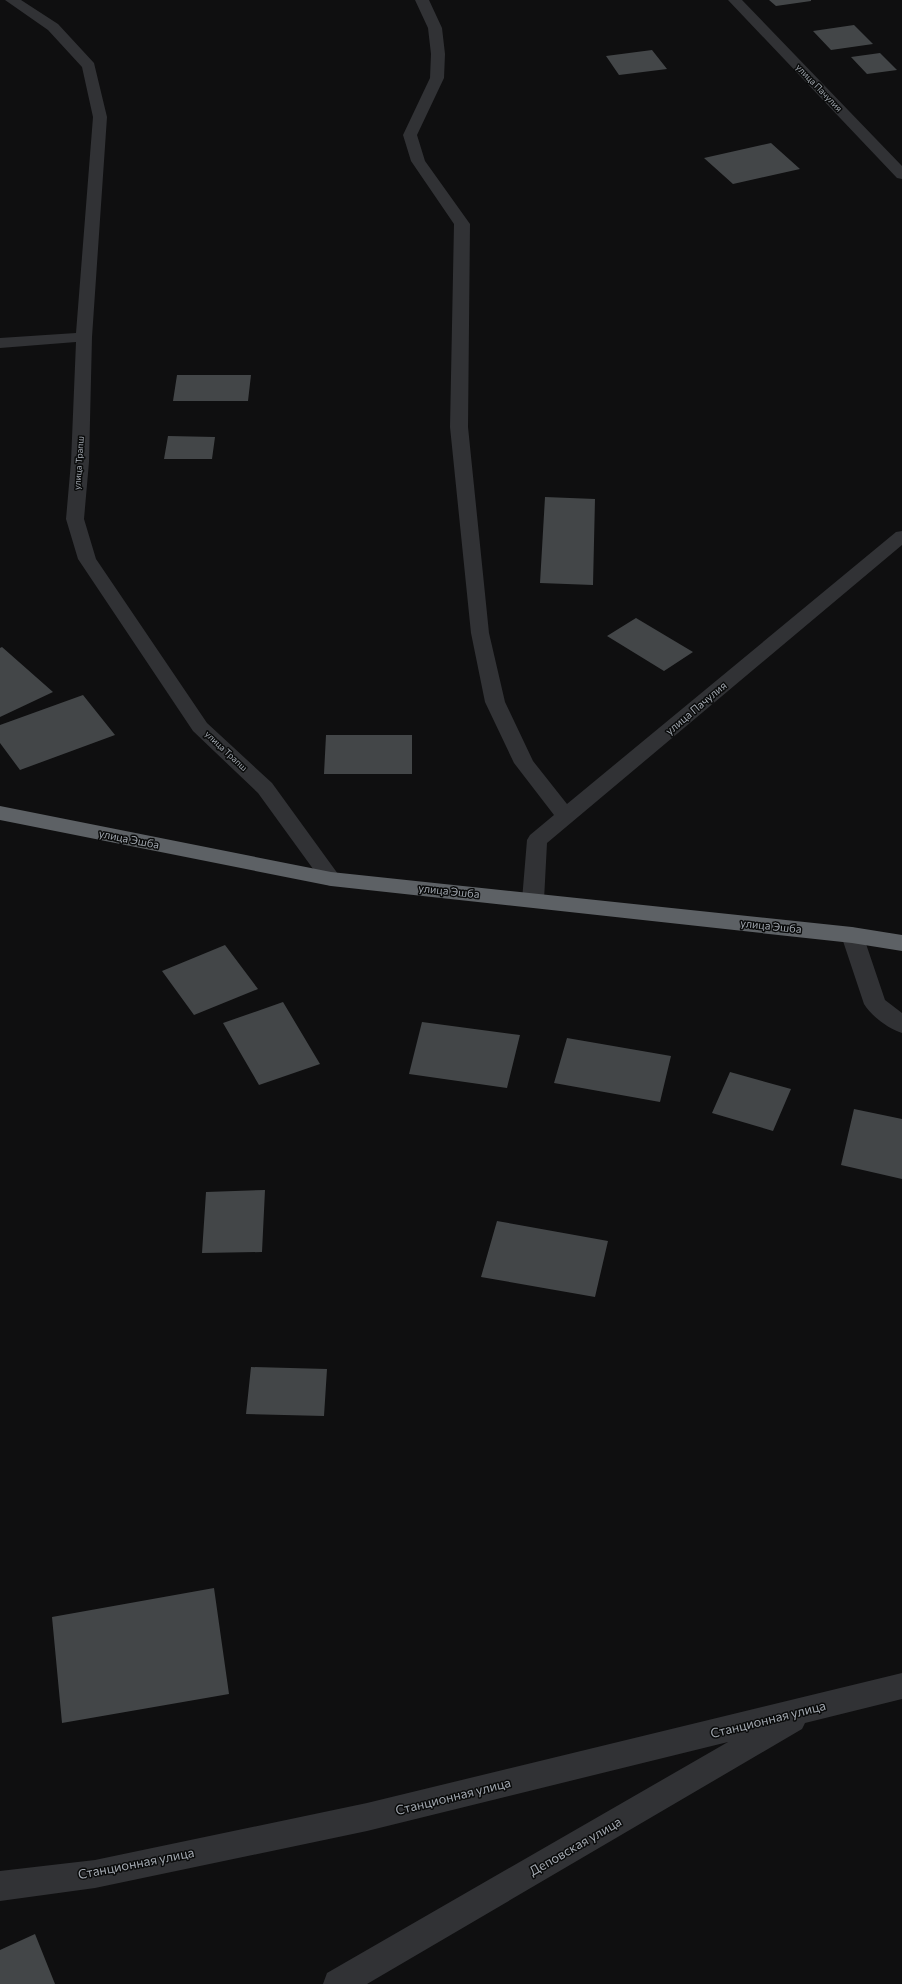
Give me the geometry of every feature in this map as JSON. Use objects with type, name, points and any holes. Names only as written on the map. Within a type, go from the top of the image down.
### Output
[{"type":"highway","name":"улица Эшба","points":[[0,813],[331,879],[852,935],[902,943]]},
{"type":"street","name":"улица Трапш","points":[[12,0],[53,27],[89,66],[100,117],[84,337],[80,462],[75,519],[87,560],[200,727],[265,788],[331,879]]},
{"type":"street","points":[[422,0],[436,28],[438,54],[437,78],[410,135],[418,161],[462,224],[459,427],[480,633],[495,702],[524,763],[566,816]]},
{"type":"street","name":"улица Пачулия","points":[[735,0],[902,175]]},
{"type":"street","points":[[0,343],[84,337]]},
{"type":"street","name":"улица Пачулия","points":[[533,900],[537,840],[902,536]]},
{"type":"street","points":[[852,935],[875,1004],[902,1025]]},
{"type":"street","name":"Станционная улица","points":[[0,1886],[95,1874],[367,1817],[902,1686]]},
{"type":"street","name":"Деповская улица","points":[[338,1984],[812,1709]]},
{"type":"building","points":[[769,0],[811,0],[811,1],[776,6]]},
{"type":"building","points":[[854,25],[873,44],[831,50],[813,31]]},
{"type":"building","points":[[652,50],[667,69],[619,75],[606,56]]},
{"type":"building","points":[[880,53],[897,70],[867,74],[851,57]]},
{"type":"building","points":[[771,143],[800,169],[733,184],[704,158]]},
{"type":"building","points":[[177,375],[251,375],[248,401],[173,401]]},
{"type":"building","points":[[168,436],[215,437],[212,459],[164,459]]},
{"type":"building","points":[[545,497],[595,499],[593,585],[540,583]]},
{"type":"building","points":[[636,618],[693,652],[664,671],[607,636]]},
{"type":"building","points":[[2,647],[53,692],[0,717],[0,648]]},
{"type":"building","points":[[83,695],[115,735],[20,770],[0,743],[0,725]]},
{"type":"building","points":[[326,735],[412,735],[412,774],[324,774]]},
{"type":"building","points":[[225,945],[258,989],[194,1015],[162,971]]},
{"type":"building","points":[[283,1002],[320,1064],[259,1085],[223,1023]]},
{"type":"building","points":[[422,1022],[520,1035],[507,1088],[409,1074]]},
{"type":"building","points":[[567,1038],[671,1056],[660,1102],[554,1083]]},
{"type":"building","points":[[730,1072],[791,1089],[773,1131],[712,1113]]},
{"type":"building","points":[[854,1109],[902,1119],[902,1179],[841,1165]]},
{"type":"building","points":[[265,1190],[262,1252],[202,1253],[206,1192]]},
{"type":"building","points":[[497,1221],[608,1241],[595,1297],[481,1277]]},
{"type":"building","points":[[251,1367],[327,1369],[324,1416],[246,1414]]},
{"type":"building","points":[[214,1588],[229,1694],[62,1723],[52,1617]]},
{"type":"building","points":[[35,1934],[55,1984],[0,1984],[0,1950]]}]
